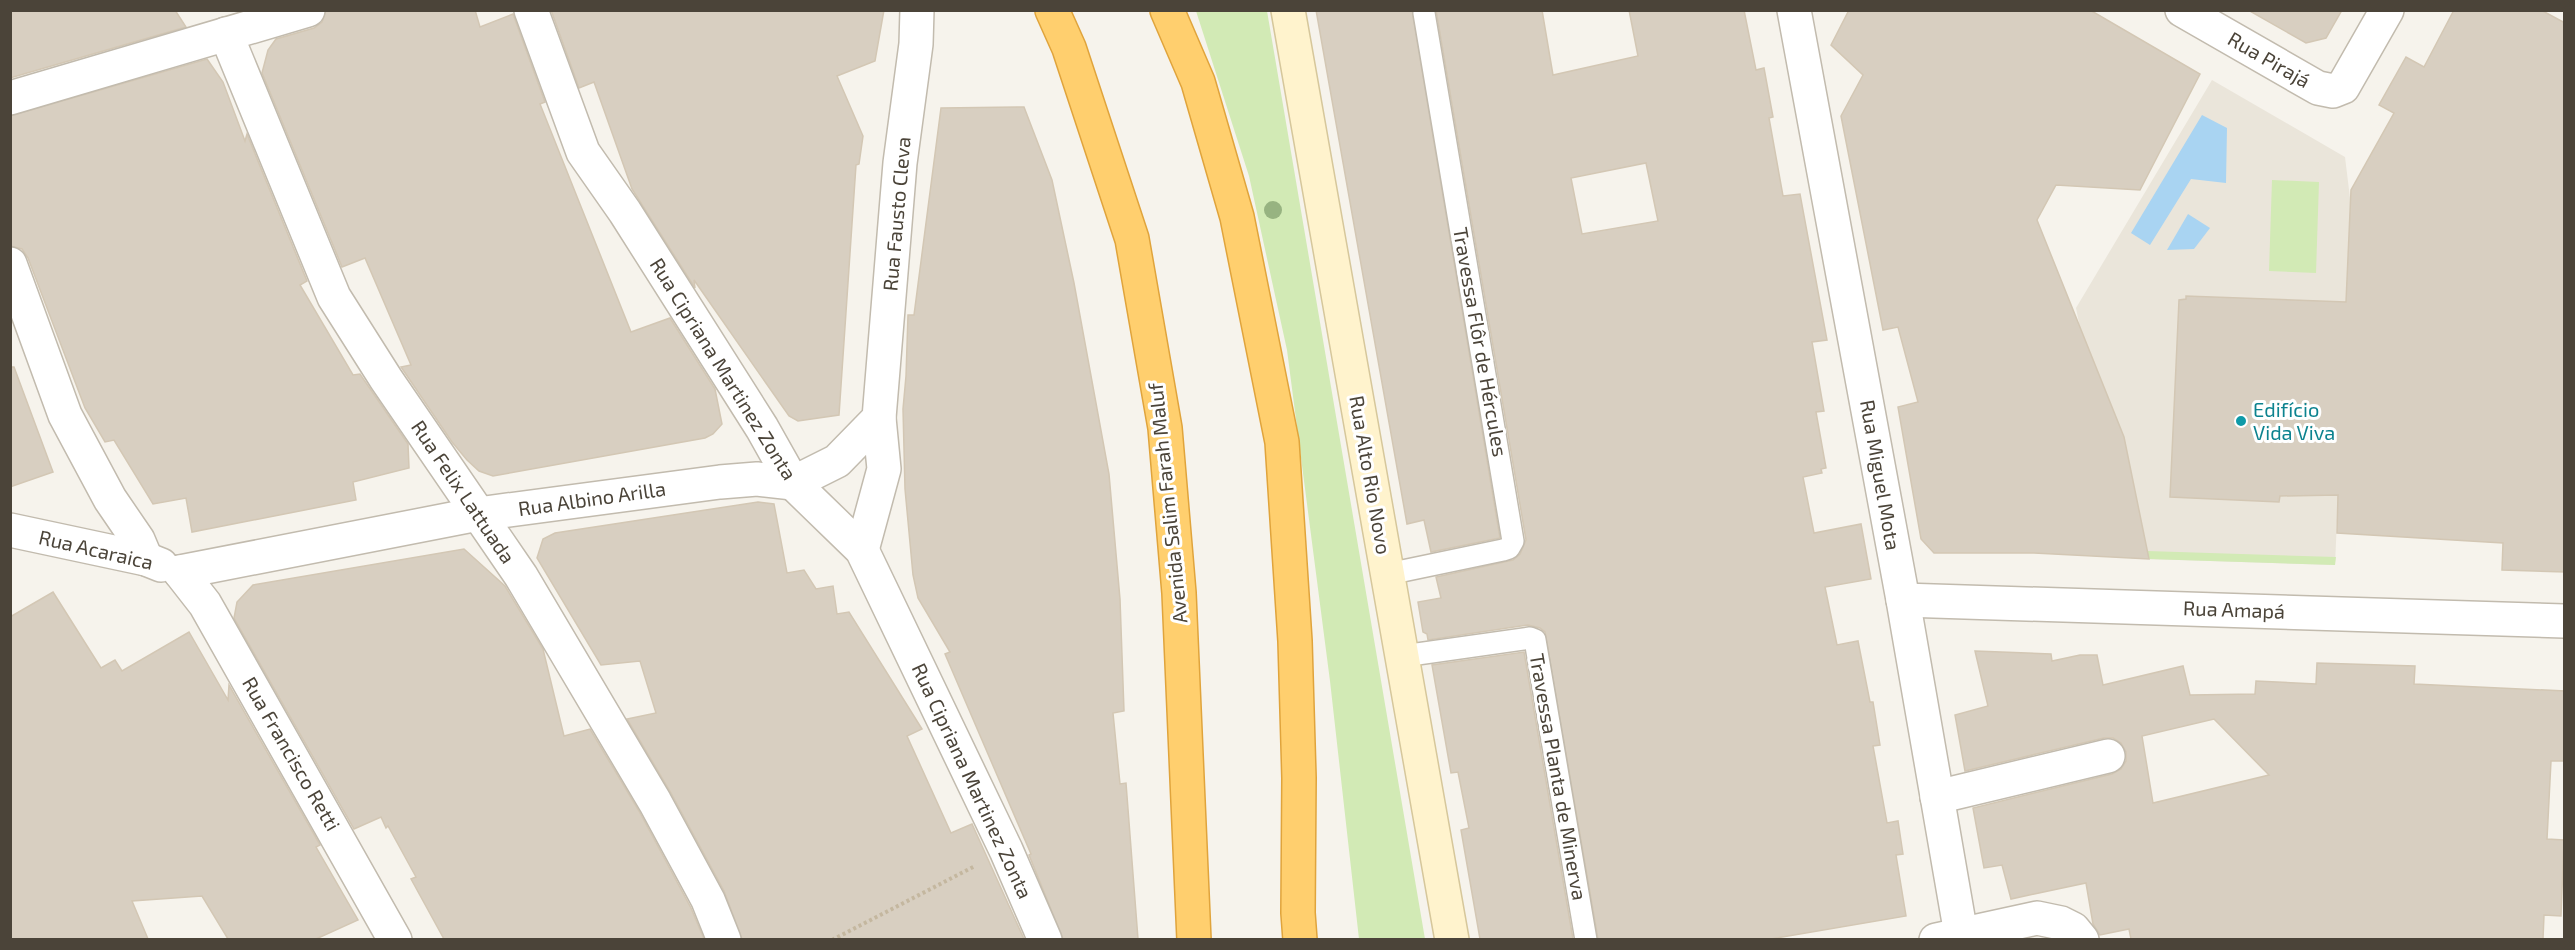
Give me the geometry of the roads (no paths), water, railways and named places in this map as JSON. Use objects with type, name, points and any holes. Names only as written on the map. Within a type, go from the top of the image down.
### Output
[{"type":"highway","name":"Avenida Salim Farah Maluf","points":[[1052,10],[1069,48],[1132,239],[1165,428],[1179,593],[1194,939]]},
{"type":"highway","points":[[1167,10],[1198,82],[1237,217],[1282,442],[1295,653],[1299,778],[1298,913],[1300,939]]},
{"type":"street","points":[[10,98],[308,10]]},
{"type":"street","name":"Rua Cipriana Martinez Zonta","points":[[531,10],[583,152],[625,212],[762,428],[793,483],[862,550],[1006,850],[1045,939]]},
{"type":"street","name":"Rua Fausto Cleva","points":[[862,550],[884,468],[879,418],[900,163],[916,44],[916,10]]},
{"type":"street","name":"Rua Alto Rio Novo","points":[[1288,10],[1452,939]]},
{"type":"street","name":"Rua Miguel Mota","points":[[1794,10],[1937,797],[1953,938]]},
{"type":"street","name":"Rua Pirajá","points":[[2182,10],[2318,88],[2333,91],[2343,87],[2387,10]]},
{"type":"street","name":"Rua Felix Lattuada","points":[[226,34],[334,297],[386,380],[521,576],[655,802],[708,900],[724,939]]},
{"type":"street","points":[[10,264],[65,415],[110,499],[138,540],[146,559]]},
{"type":"street","points":[[793,483],[837,461],[879,418]]},
{"type":"street","name":"Rua Albino Arilla","points":[[180,572],[478,514],[720,482],[757,479],[793,483]]},
{"type":"street","name":"Rua Acaraica","points":[[10,530],[146,559],[180,572]]},
{"type":"street","name":"Rua Francisco Retti","points":[[180,572],[210,614],[395,939]]},
{"type":"street","name":"Rua Amapá","points":[[1903,600],[2565,621]]},
{"type":"street","points":[[1937,797],[2108,756]]},
{"type":"street","points":[[1953,938],[2037,918],[2073,929],[2082,939]]},
{"type":"lane","name":"Travessa Flôr de Hércules","points":[[1388,574],[1503,550],[1509,548],[1514,541],[1424,13]]},
{"type":"lane","name":"Travessa Planta de Minerva","points":[[1403,656],[1534,639],[1586,939]]},
{"type":"water","points":[[2202,115],[2227,128],[2226,183],[2191,179],[2150,245],[2131,233]]},
{"type":"water","points":[[2188,214],[2210,228],[2194,249],[2167,250]]},
{"type":"place","name":"Edifício Vida Viva","points":[[2241,421]]}]
